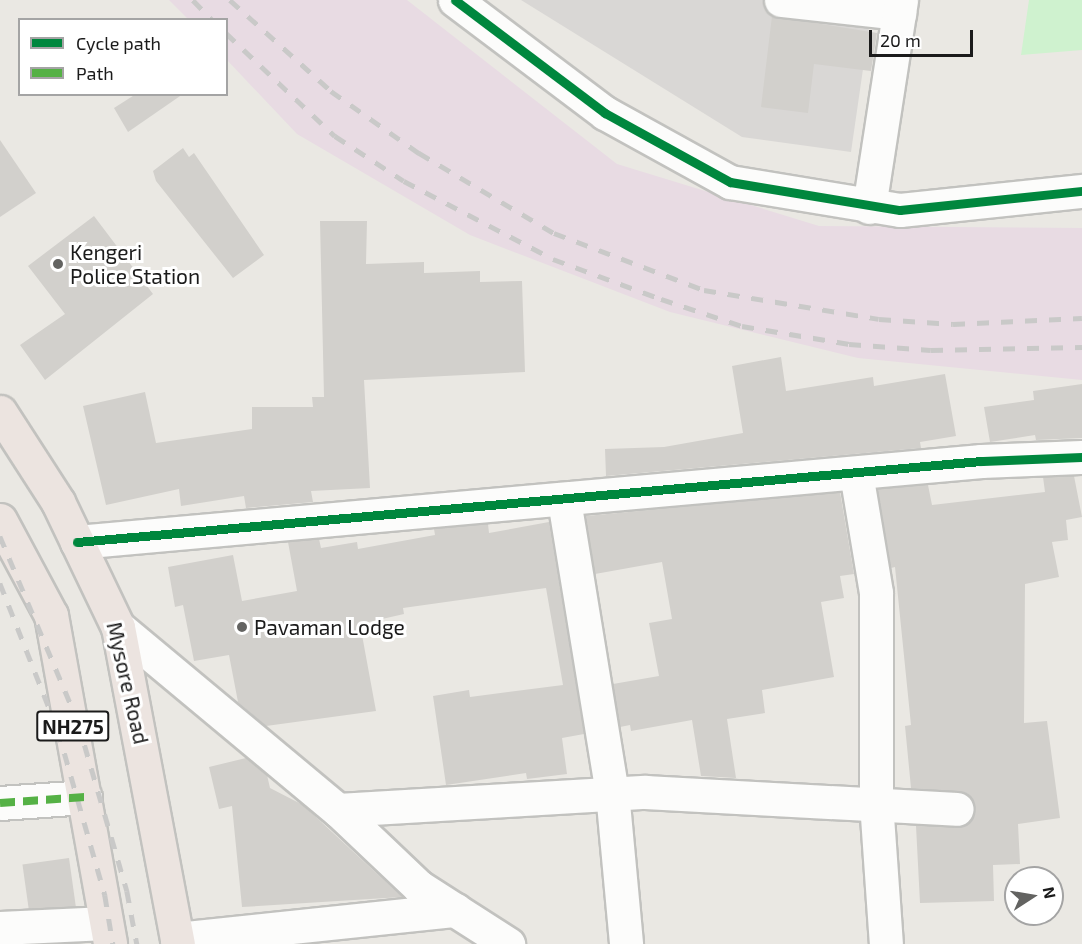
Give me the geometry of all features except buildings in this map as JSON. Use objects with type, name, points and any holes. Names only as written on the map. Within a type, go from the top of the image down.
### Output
[{"type":"highway","name":"Mysore Road","points":[[0,412],[58,502],[118,627],[178,941]]},
{"type":"highway","name":"NH275","points":[[0,520],[51,615],[108,933]]},
{"type":"street","points":[[454,0],[605,113],[730,182],[869,207],[900,210],[1082,191]]},
{"type":"street","points":[[781,0],[900,6],[869,207]]},
{"type":"street","points":[[77,543],[856,473],[1082,457]]},
{"type":"street","points":[[856,473],[876,593],[876,802],[886,944]]},
{"type":"street","points":[[564,500],[612,792],[626,944]]},
{"type":"street","points":[[118,627],[338,810],[419,887],[508,944]]},
{"type":"street","points":[[338,810],[612,792],[876,802],[957,809]]},
{"type":"street","points":[[0,803],[85,796]]},
{"type":"street","points":[[178,941],[454,910]]},
{"type":"street","points":[[0,928],[108,933]]},
{"type":"shaded area","points":[[169,0],[407,0],[617,164],[819,226],[1082,228],[1082,380],[858,358],[670,312],[470,235],[297,134],[228,61],[228,18],[187,18]]},
{"type":"shaded area","points":[[521,0],[873,0],[851,152],[742,137]]},
{"type":"green space","points":[[1029,0],[1082,0],[1082,50],[1021,55]]},
{"type":"railway","points":[[193,0],[210,18]]},
{"type":"railway","points":[[230,0],[331,91],[419,153],[554,233],[704,290],[879,319],[953,324],[1082,318]]},
{"type":"railway","points":[[228,35],[335,136],[404,181],[553,259],[661,299],[742,326],[849,344],[931,350],[1082,347]]},
{"type":"railway","points":[[0,536],[78,722],[127,891],[137,944]]},
{"type":"railway","points":[[0,583],[58,730],[105,895],[113,944]]},
{"type":"marked path","points":[[0,803],[85,797]]},
{"type":"cycle path","points":[[455,0],[605,113],[730,182],[900,210],[1082,191]]},
{"type":"cycle path","points":[[77,542],[981,461],[1082,457]]},
{"type":"place","name":"Kengeri Police Station","points":[[58,264]]},
{"type":"place","name":"Pavaman Lodge","points":[[242,627]]}]
